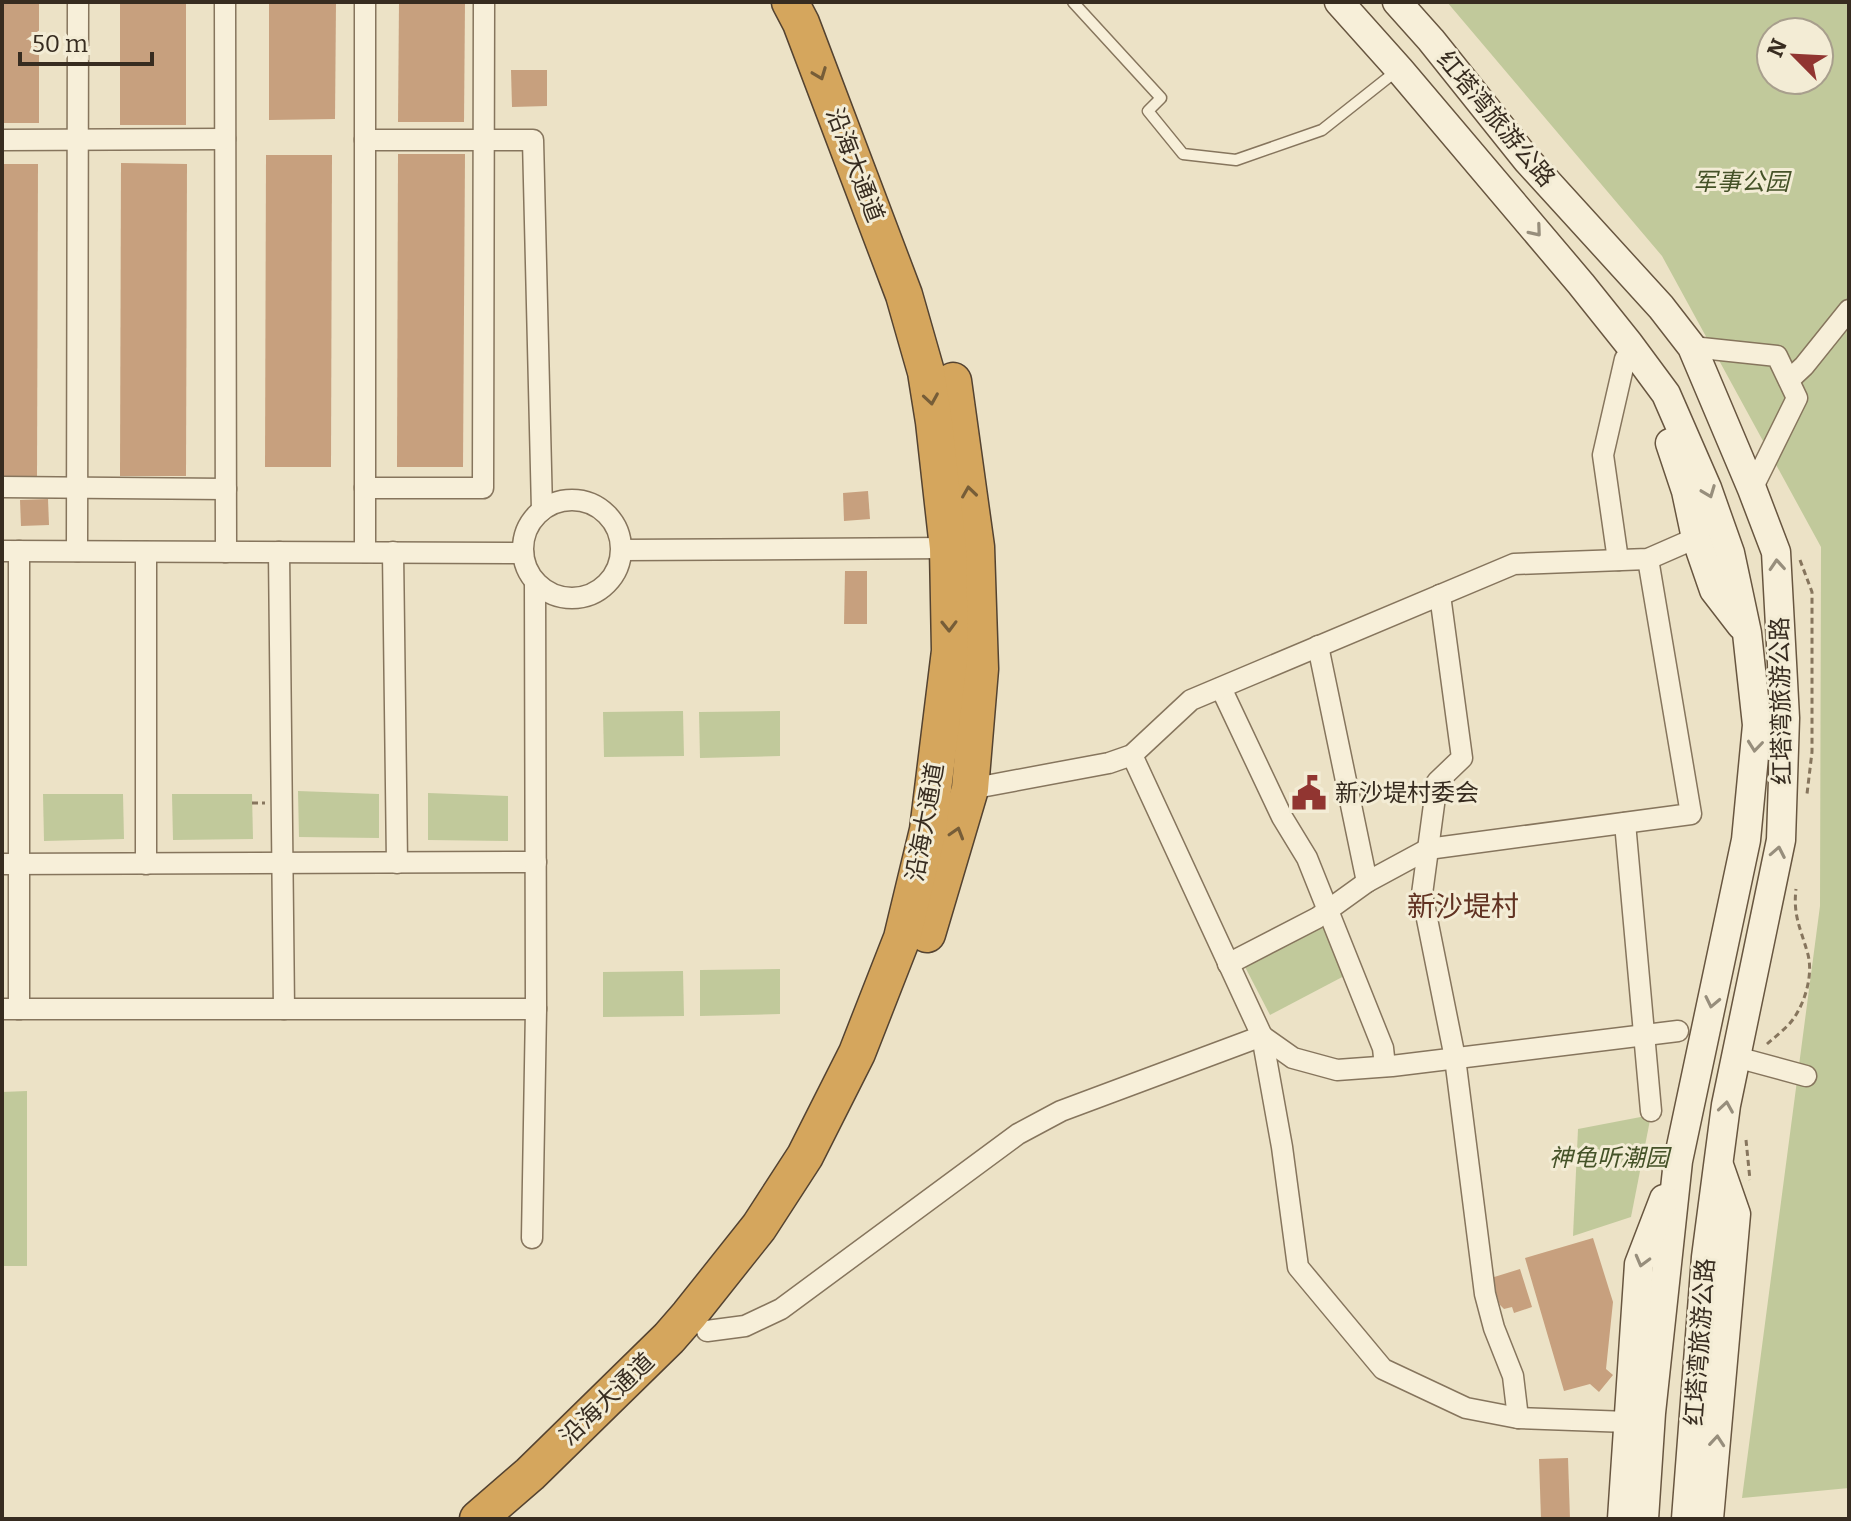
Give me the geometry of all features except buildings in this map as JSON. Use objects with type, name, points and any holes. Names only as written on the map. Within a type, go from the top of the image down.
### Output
[{"type":"highway","name":"沿海大通道","points":[[478,1519],[530,1474],[669,1338],[759,1227],[805,1156],[857,1053],[902,938],[970,789],[980,669],[962,547],[928,384],[904,295],[801,23],[790,2]]},
{"type":"highway","name":"沿海大通道","points":[[510,1519],[571,1466],[707,1331],[778,1237],[822,1168],[873,1067],[923,947],[928,830],[962,547],[951,369],[894,198],[818,2]]},
{"type":"main road","points":[[1339,2],[1581,284],[1666,394],[1707,488],[1730,553],[1747,633],[1757,725],[1746,840],[1678,1161],[1651,1413],[1644,1519]]},
{"type":"main road","name":"红塔湾旅游公路","points":[[1397,2],[1527,160],[1661,307],[1692,347],[1776,552],[1785,718],[1781,840],[1726,1105],[1718,1162],[1706,1257],[1686,1519]]},
{"type":"main road","points":[[1399,69],[1431,40]]},
{"type":"main road","points":[[1399,69],[1467,137],[1521,199],[1533,197],[1537,187],[1527,160]]},
{"type":"main road","points":[[1738,458],[1722,445],[1685,371],[1612,269],[1602,261],[1591,261],[1584,270],[1581,284],[1592,313],[1657,405],[1714,590],[1747,633]]},
{"type":"main road","points":[[1622,1519],[1639,1264],[1678,1161]]},
{"type":"main road","points":[[1709,1519],[1736,1214],[1718,1162]]},
{"type":"street","points":[[77,551],[78,2]]},
{"type":"street","points":[[225,2],[226,552]]},
{"type":"street","points":[[365,2],[365,552]]},
{"type":"street","points":[[365,488],[483,488],[484,2]]},
{"type":"street","points":[[2,140],[225,139]]},
{"type":"street","points":[[365,140],[533,140],[542,510]]},
{"type":"street","points":[[1789,380],[1849,310]]},
{"type":"street","points":[[1692,347],[1777,356],[1797,398],[1752,489]]},
{"type":"street","points":[[1618,560],[1603,455],[1625,359]]},
{"type":"street","points":[[2,487],[226,489]]},
{"type":"street","points":[[571,500],[587,502],[601,509],[612,520],[620,534],[622,550],[619,567],[610,581],[597,592],[581,598],[564,598],[549,593],[535,582],[523,553],[531,522],[542,510],[571,500]]},
{"type":"street","points":[[970,789],[1109,763],[1132,755],[1191,700],[1514,564],[1648,559],[1696,538]]},
{"type":"street","points":[[622,550],[962,547]]},
{"type":"street","points":[[523,553],[10,551],[10,1009],[536,1009]]},
{"type":"street","points":[[146,552],[146,864]]},
{"type":"street","points":[[279,552],[284,1009]]},
{"type":"street","points":[[393,552],[397,863]]},
{"type":"street","points":[[1228,964],[1317,918],[1367,882],[1428,849],[1691,814],[1648,559]]},
{"type":"street","points":[[532,1238],[536,1009],[535,582]]},
{"type":"street","points":[[1440,595],[1462,758],[1437,782],[1422,894],[1455,1058],[1485,1294],[1494,1328],[1513,1376],[1518,1418]]},
{"type":"street","points":[[1318,646],[1367,882]]},
{"type":"street","points":[[1221,688],[1282,817],[1307,858],[1383,1048],[1385,1066]]},
{"type":"street","points":[[1132,755],[1262,1036],[1282,1147],[1298,1267],[1383,1369],[1466,1408],[1518,1418],[1628,1422]]},
{"type":"street","points":[[1625,823],[1651,1111]]},
{"type":"street","points":[[10,864],[536,862]]},
{"type":"street","points":[[1262,1036],[1293,1058],[1337,1070],[1678,1031]]},
{"type":"street","points":[[707,1331],[745,1326],[781,1309],[1018,1134],[1061,1111],[1262,1036]]},
{"type":"street","points":[[1736,1057],[1806,1076]]},
{"type":"lane","points":[[1073,2],[1161,98],[1148,111],[1183,154],[1236,160],[1322,130],[1399,69]]},
{"type":"green space","name":"军事公园","points":[[1447,2],[1849,2],[1849,1488],[1742,1498],[1820,906],[1821,547],[1662,256]]},
{"type":"green space","points":[[683,711],[684,756],[604,757],[603,712]]},
{"type":"green space","points":[[780,711],[780,756],[700,758],[699,712]]},
{"type":"green space","points":[[298,791],[379,794],[379,838],[299,837]]},
{"type":"green space","points":[[428,793],[508,796],[508,841],[428,840]]},
{"type":"green space","points":[[43,794],[123,794],[124,839],[44,841]]},
{"type":"green space","points":[[172,794],[252,794],[253,839],[173,840]]},
{"type":"green space","points":[[1323,924],[1348,974],[1270,1015],[1244,965]]},
{"type":"green space","points":[[780,969],[780,1014],[700,1016],[700,970]]},
{"type":"green space","points":[[683,971],[684,1016],[603,1017],[603,972]]},
{"type":"green space","points":[[27,1091],[27,1266],[2,1266],[2,1092]]},
{"type":"green space","name":"神龟听潮园","points":[[1651,1115],[1631,1217],[1573,1236],[1578,1129]]},
{"type":"place","name":"新沙堤村委会","points":[[1309,793]]},
{"type":"district","name":"新沙堤村","points":[[1463,906]]}]
